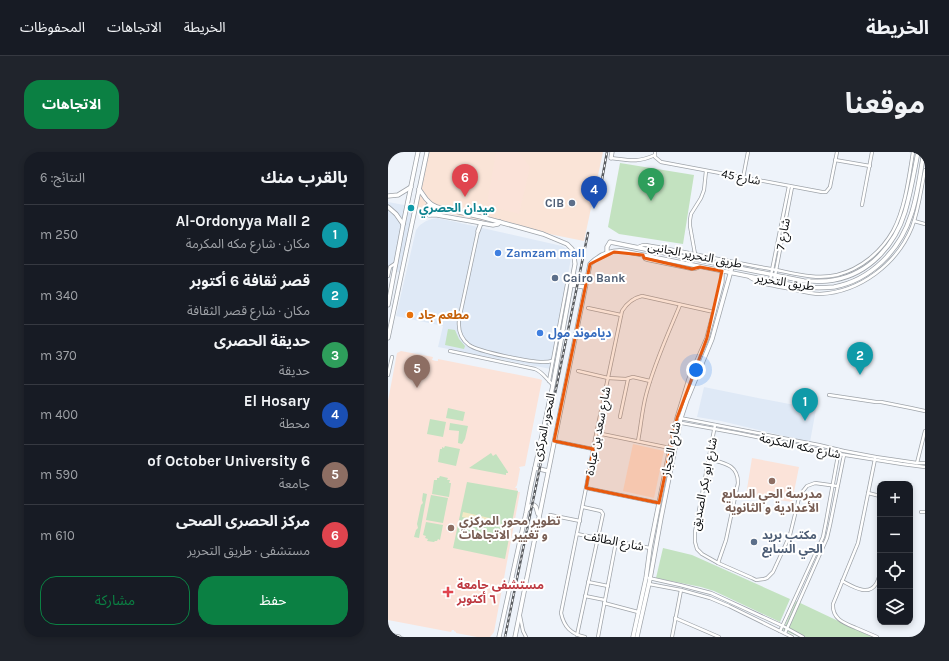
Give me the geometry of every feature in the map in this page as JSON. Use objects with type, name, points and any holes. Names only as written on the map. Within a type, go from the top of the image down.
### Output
[{"type":"street","points":[[388,305],[418,152]]},
{"type":"street","points":[[388,338],[427,152]]},
{"type":"street","points":[[612,152],[611,158],[636,161],[643,160],[655,154]]},
{"type":"street","points":[[743,178],[748,152]]},
{"type":"street","points":[[837,152],[836,160],[870,166]]},
{"type":"street","points":[[862,205],[872,152]]},
{"type":"street","name":"طريق التحرير الجانبى","points":[[637,248],[646,245],[807,276],[827,276],[846,272],[872,257],[889,237],[900,216],[913,152]]},
{"type":"street","name":"طريق التحرير","points":[[918,152],[908,203],[902,221],[894,237],[878,257],[861,271],[849,276],[824,281],[804,280],[610,242],[607,247],[607,253],[620,251],[803,287],[819,288],[842,285],[857,280],[870,272],[882,262],[898,244],[911,216],[918,195],[924,152]]},
{"type":"street","name":"شارع 45","points":[[655,154],[657,159],[661,162],[822,192],[826,192],[830,187],[836,160]]},
{"type":"street","points":[[695,254],[690,220],[691,214],[704,190],[706,170]]},
{"type":"street","name":"طريق التحرير الجانبى","points":[[747,276],[757,282],[803,292],[821,294],[839,291],[862,282],[883,268],[894,256],[907,237],[914,222],[918,195],[925,170]]},
{"type":"street","name":"شارع 7","points":[[773,275],[772,270],[788,186]]},
{"type":"street","points":[[388,196],[398,195],[411,187]]},
{"type":"street","name":"شارع 7","points":[[772,280],[776,270],[792,187]]},
{"type":"street","points":[[419,189],[424,197],[437,208],[500,222]]},
{"type":"street","points":[[431,204],[428,205],[426,210],[426,213],[429,216],[437,215],[495,225],[500,222]]},
{"type":"street","points":[[388,207],[396,214],[403,224]]},
{"type":"street","name":"المحور المركزى","points":[[500,222],[543,234],[567,244],[572,249],[575,260],[552,385],[500,637]]},
{"type":"street","points":[[914,222],[925,224]]},
{"type":"street","points":[[481,223],[459,320],[459,327],[462,336],[471,346],[480,350],[539,362],[552,361]]},
{"type":"street","name":"المحور المركزى","points":[[515,637],[519,611],[590,264],[607,253]]},
{"type":"street","points":[[889,254],[894,256]]},
{"type":"street","points":[[388,276],[390,267],[396,263]]},
{"type":"street","name":"شارع الحجاز","points":[[648,578],[650,548],[670,448],[690,379],[705,343],[714,312],[722,282],[722,265]]},
{"type":"street","name":"شارع الحجاز","points":[[633,637],[638,612],[648,578],[679,420],[712,339],[732,267]]},
{"type":"street","points":[[549,381],[568,279]]},
{"type":"street","points":[[571,285],[585,287]]},
{"type":"street","name":"شارع سعد بن عبادة","points":[[577,635],[570,631],[565,624],[561,613],[620,315],[624,307],[630,301],[642,296],[714,312]]},
{"type":"street","points":[[638,441],[650,381],[680,304]]},
{"type":"street","points":[[588,308],[620,315]]},
{"type":"street","points":[[450,351],[536,369],[543,374],[552,385]]},
{"type":"street","points":[[388,375],[392,357]]},
{"type":"street","points":[[578,371],[608,378],[626,380],[633,377],[650,381]]},
{"type":"street","points":[[620,417],[628,379]]},
{"type":"street","points":[[829,395],[881,402],[925,411]]},
{"type":"street","name":"شارع مكه المكرمة","points":[[679,420],[715,425],[819,445],[875,458],[925,466]]},
{"type":"street","name":"شارع مكه المكرمة","points":[[679,420],[715,429],[844,455],[925,463]]},
{"type":"street","name":"شارع ابو بكر الصديق","points":[[715,425],[694,532],[694,539],[699,551],[718,563],[756,580],[768,578],[773,572],[790,534],[803,491],[807,486],[815,483],[837,486]]},
{"type":"street","points":[[917,463],[925,431]]},
{"type":"street","points":[[597,433],[670,448]]},
{"type":"street","points":[[554,441],[593,449]]},
{"type":"street","points":[[780,631],[821,541],[825,528],[840,450]]},
{"type":"street","points":[[785,634],[830,529],[844,451]]},
{"type":"street","points":[[875,458],[858,543],[833,604],[833,609],[836,615],[843,622],[877,637]]},
{"type":"street","points":[[709,459],[729,465],[733,468],[738,478],[726,540],[718,563]]},
{"type":"street","points":[[535,468],[548,471]]},
{"type":"street","points":[[586,488],[660,503]]},
{"type":"street","points":[[868,493],[877,495]]},
{"type":"street","points":[[526,513],[530,506],[533,505],[536,507],[539,515]]},
{"type":"street","points":[[582,507],[601,511],[603,513],[577,635],[586,637]]},
{"type":"street","points":[[550,515],[580,521]]},
{"type":"street","name":"شارع الطائف","points":[[577,534],[650,548]]},
{"type":"street","points":[[598,637],[616,542]]},
{"type":"street","points":[[648,578],[711,593],[803,637]]},
{"type":"street","points":[[842,581],[862,590],[870,590],[877,582]]},
{"type":"street","points":[[588,582],[608,586]]},
{"type":"street","points":[[646,584],[701,595],[720,602],[792,637]]},
{"type":"street","name":"شارع الحجاز","points":[[637,637],[646,584]]},
{"type":"street","points":[[672,637],[681,590]]},
{"type":"street","points":[[585,596],[638,612]]},
{"type":"street","points":[[519,611],[526,637]]},
{"type":"street","points":[[675,618],[719,637]]},
{"type":"street","points":[[388,635],[399,637]]},
{"type":"highlighted area","points":[[614,252],[643,255],[644,258],[692,269],[700,267],[722,271],[707,338],[677,418],[659,503],[586,488],[593,449],[554,441],[590,264]]},
{"type":"shaded area","points":[[426,152],[603,152],[584,241],[415,207]]},
{"type":"shaded area","points":[[496,152],[518,152],[530,167],[519,214],[489,206],[487,203]]},
{"type":"shaded area","points":[[388,202],[415,207],[399,272],[388,270]]},
{"type":"shaded area","points":[[438,218],[562,246],[569,250],[571,258],[551,369],[438,347],[443,326],[396,316],[416,230],[426,221]]},
{"type":"shaded area","name":"تطوير محور المركزي و تغيير الاتجاهات","points":[[401,351],[433,357],[432,360],[436,361],[438,361],[438,359],[542,380],[525,466],[519,467],[520,469],[517,485],[515,488],[517,488],[518,492],[520,492],[494,632],[490,637],[477,637],[456,633],[454,630],[451,632],[388,620],[388,401],[397,353]]},
{"type":"shaded area","points":[[704,387],[816,409],[810,442],[721,421],[697,417]]},
{"type":"shaded area","points":[[633,444],[664,451],[654,498],[623,491]]},
{"type":"shaded area","name":"مدرسة الحي السابع الأعدادية و الثانوية","points":[[752,458],[799,467],[792,502],[746,495]]},
{"type":"green space","points":[[620,163],[694,175],[683,244],[619,234],[608,227]]},
{"type":"green space","points":[[448,329],[455,330],[459,339],[465,346],[464,349],[445,345]]},
{"type":"green space","points":[[448,408],[465,412],[463,421],[446,418]]},
{"type":"green space","points":[[430,419],[446,422],[443,437],[427,434]]},
{"type":"green space","points":[[450,423],[468,426],[465,439],[462,444],[458,443],[459,431],[449,430]]},
{"type":"green space","points":[[445,446],[460,449],[456,466],[438,462],[440,449],[442,449],[442,447],[444,448]]},
{"type":"green space","points":[[491,453],[493,456],[496,454],[508,472],[506,475],[469,468]]},
{"type":"green space","points":[[440,476],[450,480],[449,497],[432,494],[434,480],[437,480]]},
{"type":"green space","points":[[467,482],[518,491],[505,559],[453,548]]},
{"type":"green space","points":[[423,493],[427,494],[419,538],[414,537],[418,528],[417,524],[421,505],[423,503]]},
{"type":"green space","points":[[431,495],[448,498],[443,523],[426,520]]},
{"type":"green space","points":[[426,522],[443,525],[440,540],[438,539],[434,542],[427,541],[428,539],[425,538],[426,536],[423,535]]},
{"type":"green space","points":[[663,548],[692,555],[790,599],[780,622],[714,591],[656,578]]},
{"type":"green space","points":[[796,601],[872,637],[799,637],[783,630]]},
{"type":"sand","points":[[463,512],[498,520],[497,525],[462,517]]},
{"type":"railway","points":[[601,185],[607,152]]},
{"type":"railway","points":[[505,637],[588,233]]},
{"type":"place","name":"مركز الحصرى الصحى","points":[[465,197]]},
{"type":"place","name":"حديقة الحصرى","points":[[651,201]]},
{"type":"place","name":"CIB","points":[[572,203]]},
{"type":"place","name":"ميدان الحصري","points":[[411,208]]},
{"type":"place","name":"El Hosary","points":[[594,209]]},
{"type":"place","name":"Zamzam mall","points":[[498,253]]},
{"type":"place","name":"Cairo Bank","points":[[555,278]]},
{"type":"place","name":"مطعم جاد","points":[[410,315]]},
{"type":"place","name":"دياموند مول","points":[[540,333]]},
{"type":"place","name":"قصر ثقافة 6 أكتوبر","points":[[860,375]]},
{"type":"place","name":"6 of October University","points":[[417,388]]},
{"type":"place","name":"Al-Ordonyya Mall 2","points":[[805,421]]},
{"type":"place","name":"مدرسة الحي السابع الأعدادية و الثانوية","points":[[772,481]]},
{"type":"place","name":"تطوير محور المركزي و تغيير الاتجاهات","points":[[451,528]]},
{"type":"place","name":"مكتب بريد الحي السابع","points":[[754,542]]},
{"type":"place","name":"مستشفى جامعة ٦ أكتوبر","points":[[448,592]]}]
